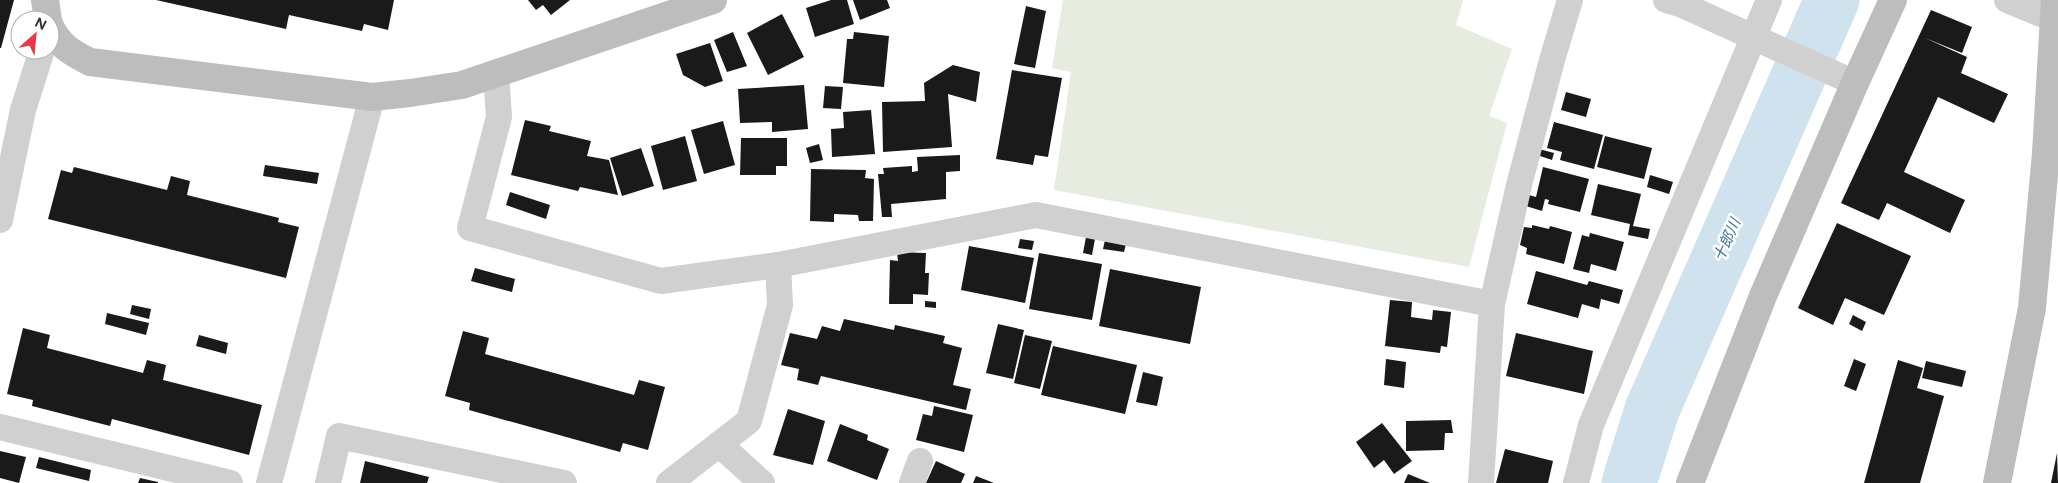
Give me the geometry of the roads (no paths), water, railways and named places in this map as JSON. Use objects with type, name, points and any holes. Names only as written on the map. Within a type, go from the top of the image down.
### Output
[{"type":"street","points":[[60,43],[69,51],[90,62],[372,97],[462,85],[713,0]]},
{"type":"street","points":[[1481,483],[1492,304],[1519,185],[1570,0]]},
{"type":"street","points":[[1666,0],[1680,4],[1848,80]]},
{"type":"street","points":[[1576,483],[1590,424],[1756,39],[1770,0]]},
{"type":"street","points":[[1690,483],[1848,80],[1893,0]]},
{"type":"street","points":[[1997,483],[2032,308],[2056,14],[2007,0]]},
{"type":"street","points":[[0,220],[12,110],[36,60]]},
{"type":"street","points":[[496,73],[499,117],[470,228],[661,281],[778,265],[1036,215],[1492,304]]},
{"type":"street","points":[[268,483],[372,97]]},
{"type":"street","points":[[669,483],[748,421],[780,305],[778,265]]},
{"type":"street","points":[[0,427],[230,483]]},
{"type":"street","points":[[328,483],[339,436],[564,483]]},
{"type":"street","points":[[719,444],[762,483]]},
{"type":"waterway","name":"十郎川","points":[[1629,483],[1652,410],[1832,0]]}]
